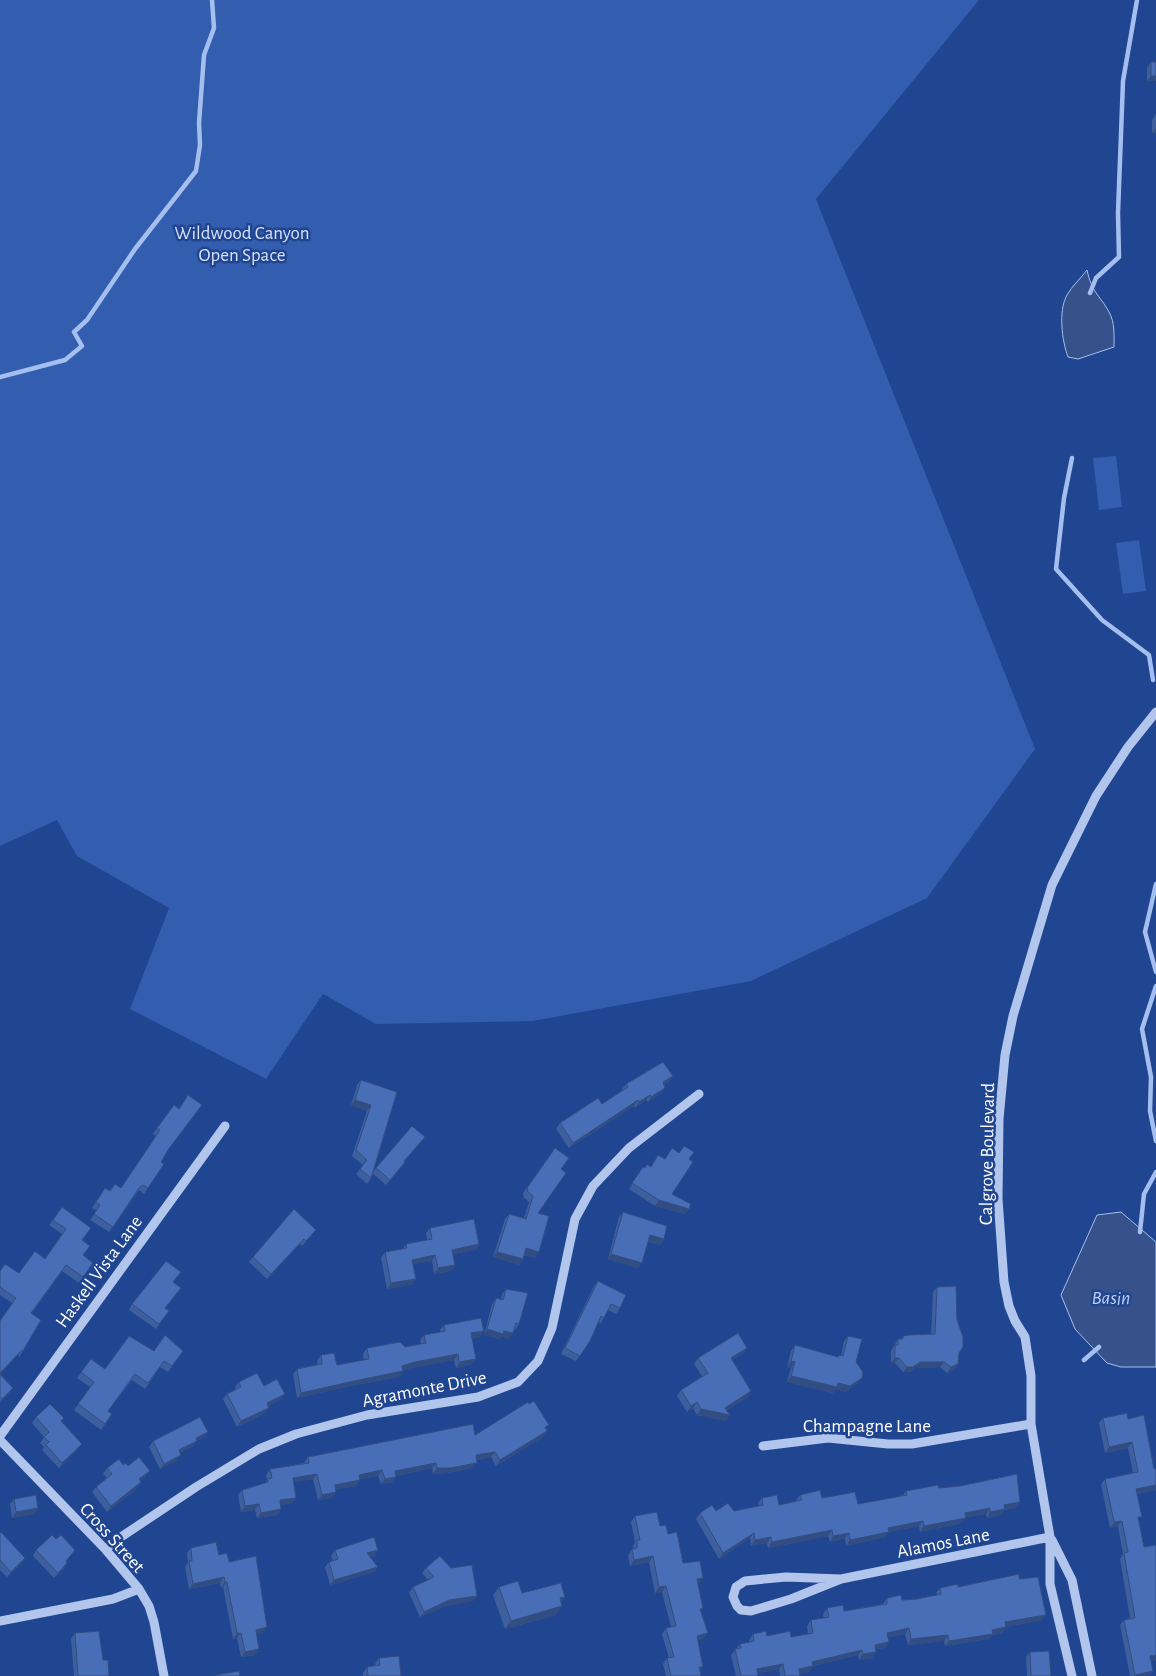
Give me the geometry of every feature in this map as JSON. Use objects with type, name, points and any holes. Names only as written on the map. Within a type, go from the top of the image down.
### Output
[{"type":"street","name":"Calgrove Boulevard","points":[[1050,1537],[1031,1424],[1031,1376],[1025,1338],[1009,1306],[1004,1282],[998,1199],[999,1118],[1005,1055],[1021,984],[1052,885],[1096,796],[1154,713]]},
{"type":"street","name":"Agramonte Drive","points":[[106,1550],[118,1539],[196,1487],[259,1449],[296,1434],[367,1415],[478,1397],[518,1382],[538,1361],[552,1328],[575,1219],[593,1186],[629,1148],[699,1094]]},
{"type":"street","name":"Haskell Vista Lane","points":[[0,1436],[225,1126]]},
{"type":"street","name":"Champagne Lane","points":[[763,1446],[828,1438],[888,1444],[912,1444],[1031,1424]]},
{"type":"street","name":"Cross Street","points":[[0,1440],[106,1550],[139,1589],[149,1606],[154,1622],[164,1676]]},
{"type":"street","name":"Alamos Lane","points":[[841,1579],[786,1577],[745,1581],[736,1587],[733,1597],[736,1606],[741,1610],[751,1611],[791,1599],[841,1579],[1050,1537]]},
{"type":"street","points":[[1050,1537],[1050,1584],[1072,1676]]},
{"type":"street","points":[[1050,1537],[1072,1580],[1092,1676]]},
{"type":"street","points":[[0,1621],[113,1600],[139,1589]]},
{"type":"green space","name":"Wildwood Canyon Open Space","points":[[0,0],[979,0],[816,199],[1035,749],[927,898],[751,981],[533,1021],[376,1024],[323,994],[266,1079],[130,1009],[169,908],[77,856],[57,820],[0,846]]},
{"type":"green space","points":[[1116,456],[1122,507],[1099,510],[1093,458]]},
{"type":"green space","points":[[1139,540],[1146,591],[1123,594],[1116,543]]},
{"type":"water","points":[[1087,270],[1094,289],[1111,316],[1114,329],[1114,347],[1078,359],[1068,357],[1063,335],[1062,317],[1067,295]]},
{"type":"water","name":"Basin","points":[[1121,1212],[1156,1242],[1156,1367],[1121,1367],[1107,1363],[1075,1329],[1061,1295],[1097,1215]]},
{"type":"building","points":[[1151,62],[1156,62],[1156,76],[1151,76]]},
{"type":"building","points":[[663,1062],[673,1076],[663,1082],[665,1088],[651,1097],[650,1095],[639,1102],[638,1100],[573,1143],[560,1123],[598,1098],[602,1104],[628,1087],[626,1084]]},
{"type":"building","points":[[361,1080],[397,1092],[371,1178],[360,1169],[367,1160],[356,1150],[371,1105],[355,1100]]},
{"type":"building","points":[[188,1095],[202,1105],[168,1150],[161,1162],[164,1164],[148,1188],[143,1185],[139,1188],[113,1227],[94,1214],[100,1205],[96,1202],[105,1188],[110,1191],[115,1184],[121,1188],[160,1130],[157,1128],[174,1105],[179,1109]]},
{"type":"building","points":[[412,1126],[425,1137],[390,1180],[376,1168]]},
{"type":"building","points":[[684,1146],[694,1152],[689,1159],[693,1162],[672,1194],[691,1204],[689,1209],[659,1200],[632,1183],[643,1167],[645,1168],[647,1164],[651,1167],[658,1155],[665,1159],[672,1148],[679,1153]]},
{"type":"building","points":[[555,1148],[569,1158],[561,1169],[566,1173],[538,1213],[549,1216],[539,1252],[526,1248],[523,1259],[497,1252],[509,1214],[526,1219],[533,1196],[528,1192],[527,1188]]},
{"type":"building","points":[[62,1207],[91,1228],[82,1240],[90,1246],[83,1255],[93,1263],[83,1277],[66,1265],[31,1313],[41,1320],[23,1351],[0,1373],[0,1321],[16,1298],[0,1287],[0,1271],[5,1264],[19,1273],[35,1251],[45,1259],[66,1229],[53,1220]]},
{"type":"building","points":[[294,1209],[316,1230],[306,1241],[304,1239],[271,1274],[253,1257]]},
{"type":"building","points":[[623,1212],[667,1226],[664,1239],[650,1235],[642,1263],[611,1254]]},
{"type":"building","points":[[474,1219],[479,1244],[452,1250],[455,1265],[438,1268],[435,1255],[412,1260],[416,1279],[391,1283],[385,1252],[407,1248],[406,1244],[432,1239],[430,1228]]},
{"type":"building","points":[[166,1261],[181,1272],[173,1282],[181,1288],[165,1308],[169,1311],[159,1324],[132,1304]]},
{"type":"building","points":[[598,1281],[626,1295],[620,1308],[611,1304],[604,1318],[601,1316],[590,1341],[580,1356],[565,1348]]},
{"type":"building","points":[[956,1286],[957,1320],[963,1337],[963,1347],[959,1353],[958,1364],[951,1367],[944,1362],[920,1362],[913,1367],[907,1367],[899,1358],[895,1358],[895,1345],[898,1345],[898,1339],[903,1339],[903,1336],[909,1335],[935,1334],[937,1287]]},
{"type":"building","points":[[506,1289],[528,1293],[519,1324],[516,1323],[513,1333],[504,1331],[503,1334],[487,1329],[496,1298],[503,1300]]},
{"type":"building","points":[[481,1318],[484,1331],[471,1333],[476,1359],[459,1362],[458,1354],[415,1362],[402,1366],[403,1371],[301,1393],[297,1369],[322,1364],[321,1355],[334,1353],[337,1365],[369,1359],[367,1348],[400,1342],[405,1347],[426,1343],[424,1335],[445,1331],[444,1325]]},
{"type":"building","points":[[738,1333],[747,1348],[731,1358],[751,1391],[725,1408],[730,1415],[701,1409],[697,1402],[691,1406],[681,1390],[708,1373],[698,1358]]},
{"type":"building","points":[[165,1335],[183,1351],[172,1366],[164,1361],[148,1383],[135,1374],[108,1411],[112,1414],[105,1424],[78,1404],[94,1382],[81,1372],[91,1359],[105,1369],[129,1336],[154,1351]]},
{"type":"building","points":[[848,1336],[862,1339],[856,1362],[863,1372],[862,1378],[850,1386],[838,1383],[837,1387],[791,1376],[795,1362],[791,1361],[795,1345],[838,1357],[839,1355],[843,1356]]},
{"type":"building","points":[[257,1373],[264,1386],[277,1379],[285,1394],[267,1403],[269,1408],[241,1421],[227,1394],[241,1387],[239,1382]]},
{"type":"building","points":[[0,1374],[13,1388],[2,1399],[0,1397]]},
{"type":"building","points":[[534,1401],[549,1425],[545,1427],[547,1431],[500,1460],[495,1452],[476,1455],[477,1463],[451,1468],[437,1468],[436,1463],[395,1471],[396,1477],[385,1479],[382,1470],[359,1475],[360,1480],[335,1485],[336,1492],[322,1495],[317,1474],[293,1478],[296,1498],[280,1500],[281,1509],[261,1513],[259,1504],[245,1506],[242,1490],[268,1482],[268,1479],[272,1478],[270,1469],[309,1463],[308,1457],[473,1424],[475,1435],[528,1402],[529,1404]]},
{"type":"building","points":[[50,1404],[64,1418],[61,1421],[82,1444],[62,1463],[46,1445],[49,1442],[44,1437],[49,1432],[36,1417]]},
{"type":"building","points":[[1127,1413],[1128,1419],[1144,1415],[1154,1469],[1156,1468],[1156,1485],[1136,1489],[1142,1517],[1138,1517],[1144,1547],[1156,1545],[1156,1655],[1150,1656],[1153,1671],[1135,1675],[1124,1620],[1135,1618],[1124,1553],[1128,1552],[1122,1521],[1114,1522],[1105,1479],[1138,1472],[1132,1442],[1109,1447],[1103,1418]]},
{"type":"building","points":[[200,1417],[208,1432],[196,1438],[197,1441],[179,1450],[181,1455],[164,1464],[153,1441]]},
{"type":"building","points":[[139,1457],[150,1471],[139,1479],[141,1482],[111,1506],[96,1487],[112,1474],[107,1468],[119,1459],[123,1465],[126,1463],[128,1466]]},
{"type":"building","points":[[1017,1474],[1020,1502],[1004,1505],[1005,1509],[990,1512],[990,1508],[965,1513],[966,1518],[924,1526],[923,1521],[888,1528],[889,1532],[850,1540],[849,1533],[833,1536],[832,1530],[772,1542],[771,1537],[755,1540],[754,1533],[723,1553],[700,1513],[712,1505],[716,1511],[728,1503],[734,1511],[763,1505],[762,1498],[777,1495],[779,1505],[802,1500],[800,1495],[820,1490],[822,1498],[855,1492],[858,1504],[907,1495],[906,1491],[938,1485],[939,1488],[960,1486]]},
{"type":"building","points":[[36,1495],[38,1508],[16,1512],[14,1499]]},
{"type":"building","points":[[657,1512],[660,1526],[666,1525],[668,1534],[677,1532],[683,1563],[700,1561],[703,1578],[697,1579],[703,1608],[700,1609],[708,1633],[697,1636],[703,1667],[699,1667],[701,1676],[671,1676],[667,1658],[674,1657],[666,1628],[676,1626],[666,1586],[659,1587],[653,1556],[634,1560],[632,1549],[637,1548],[637,1540],[640,1540],[635,1516]]},
{"type":"building","points":[[1,1532],[25,1558],[11,1572],[0,1560]]},
{"type":"building","points":[[52,1535],[56,1539],[61,1535],[75,1550],[58,1573],[36,1550]]},
{"type":"building","points":[[374,1537],[378,1550],[367,1553],[378,1567],[334,1580],[329,1562],[338,1559],[335,1550]]},
{"type":"building","points":[[216,1542],[219,1555],[227,1553],[229,1562],[256,1556],[267,1627],[256,1630],[259,1649],[245,1652],[241,1633],[237,1633],[227,1582],[225,1582],[224,1577],[193,1584],[189,1561],[192,1561],[191,1548]]},
{"type":"building","points":[[440,1556],[451,1568],[472,1565],[477,1596],[449,1600],[424,1612],[413,1587],[434,1577],[426,1568]]},
{"type":"building","points":[[1019,1574],[1019,1579],[1038,1577],[1046,1615],[1005,1622],[1006,1627],[992,1630],[993,1634],[949,1641],[948,1635],[911,1639],[909,1628],[887,1633],[889,1642],[875,1645],[876,1652],[863,1654],[862,1650],[812,1662],[813,1666],[799,1669],[800,1676],[785,1676],[783,1664],[757,1669],[758,1676],[741,1676],[735,1649],[741,1648],[740,1644],[754,1641],[753,1634],[766,1631],[767,1636],[790,1631],[791,1637],[813,1633],[811,1620],[829,1617],[827,1608],[843,1605],[844,1611],[887,1604],[887,1598],[901,1595],[902,1600],[917,1599],[941,1594],[940,1588],[958,1584],[958,1587]]},
{"type":"building","points":[[518,1581],[522,1593],[561,1583],[565,1597],[560,1598],[562,1606],[511,1621],[499,1587]]},
{"type":"building","points":[[99,1631],[103,1660],[108,1660],[109,1676],[78,1676],[75,1633]]},
{"type":"building","points":[[1049,1651],[1051,1676],[1031,1676],[1030,1652]]},
{"type":"building","points":[[399,1656],[401,1676],[368,1676],[367,1667],[380,1665],[379,1658]]},
{"type":"building","points":[[239,1671],[240,1676],[216,1676],[216,1675]]},
{"type":"waterway","points":[[0,377],[65,360],[82,346],[74,332],[87,320],[135,249],[196,171],[200,145],[199,123],[204,55],[214,28],[212,0]]},
{"type":"waterway","points":[[1090,293],[1096,278],[1119,257],[1118,213],[1123,81],[1137,0]]},
{"type":"waterway","points":[[1072,458],[1064,498],[1056,569],[1102,620],[1149,655],[1153,680]]},
{"type":"waterway","points":[[1156,884],[1145,932],[1156,972]]},
{"type":"waterway","points":[[1156,986],[1142,1029],[1151,1077],[1150,1111],[1156,1141]]},
{"type":"waterway","points":[[1140,1232],[1144,1194],[1156,1172]]},
{"type":"waterway","points":[[1084,1360],[1099,1347]]}]
